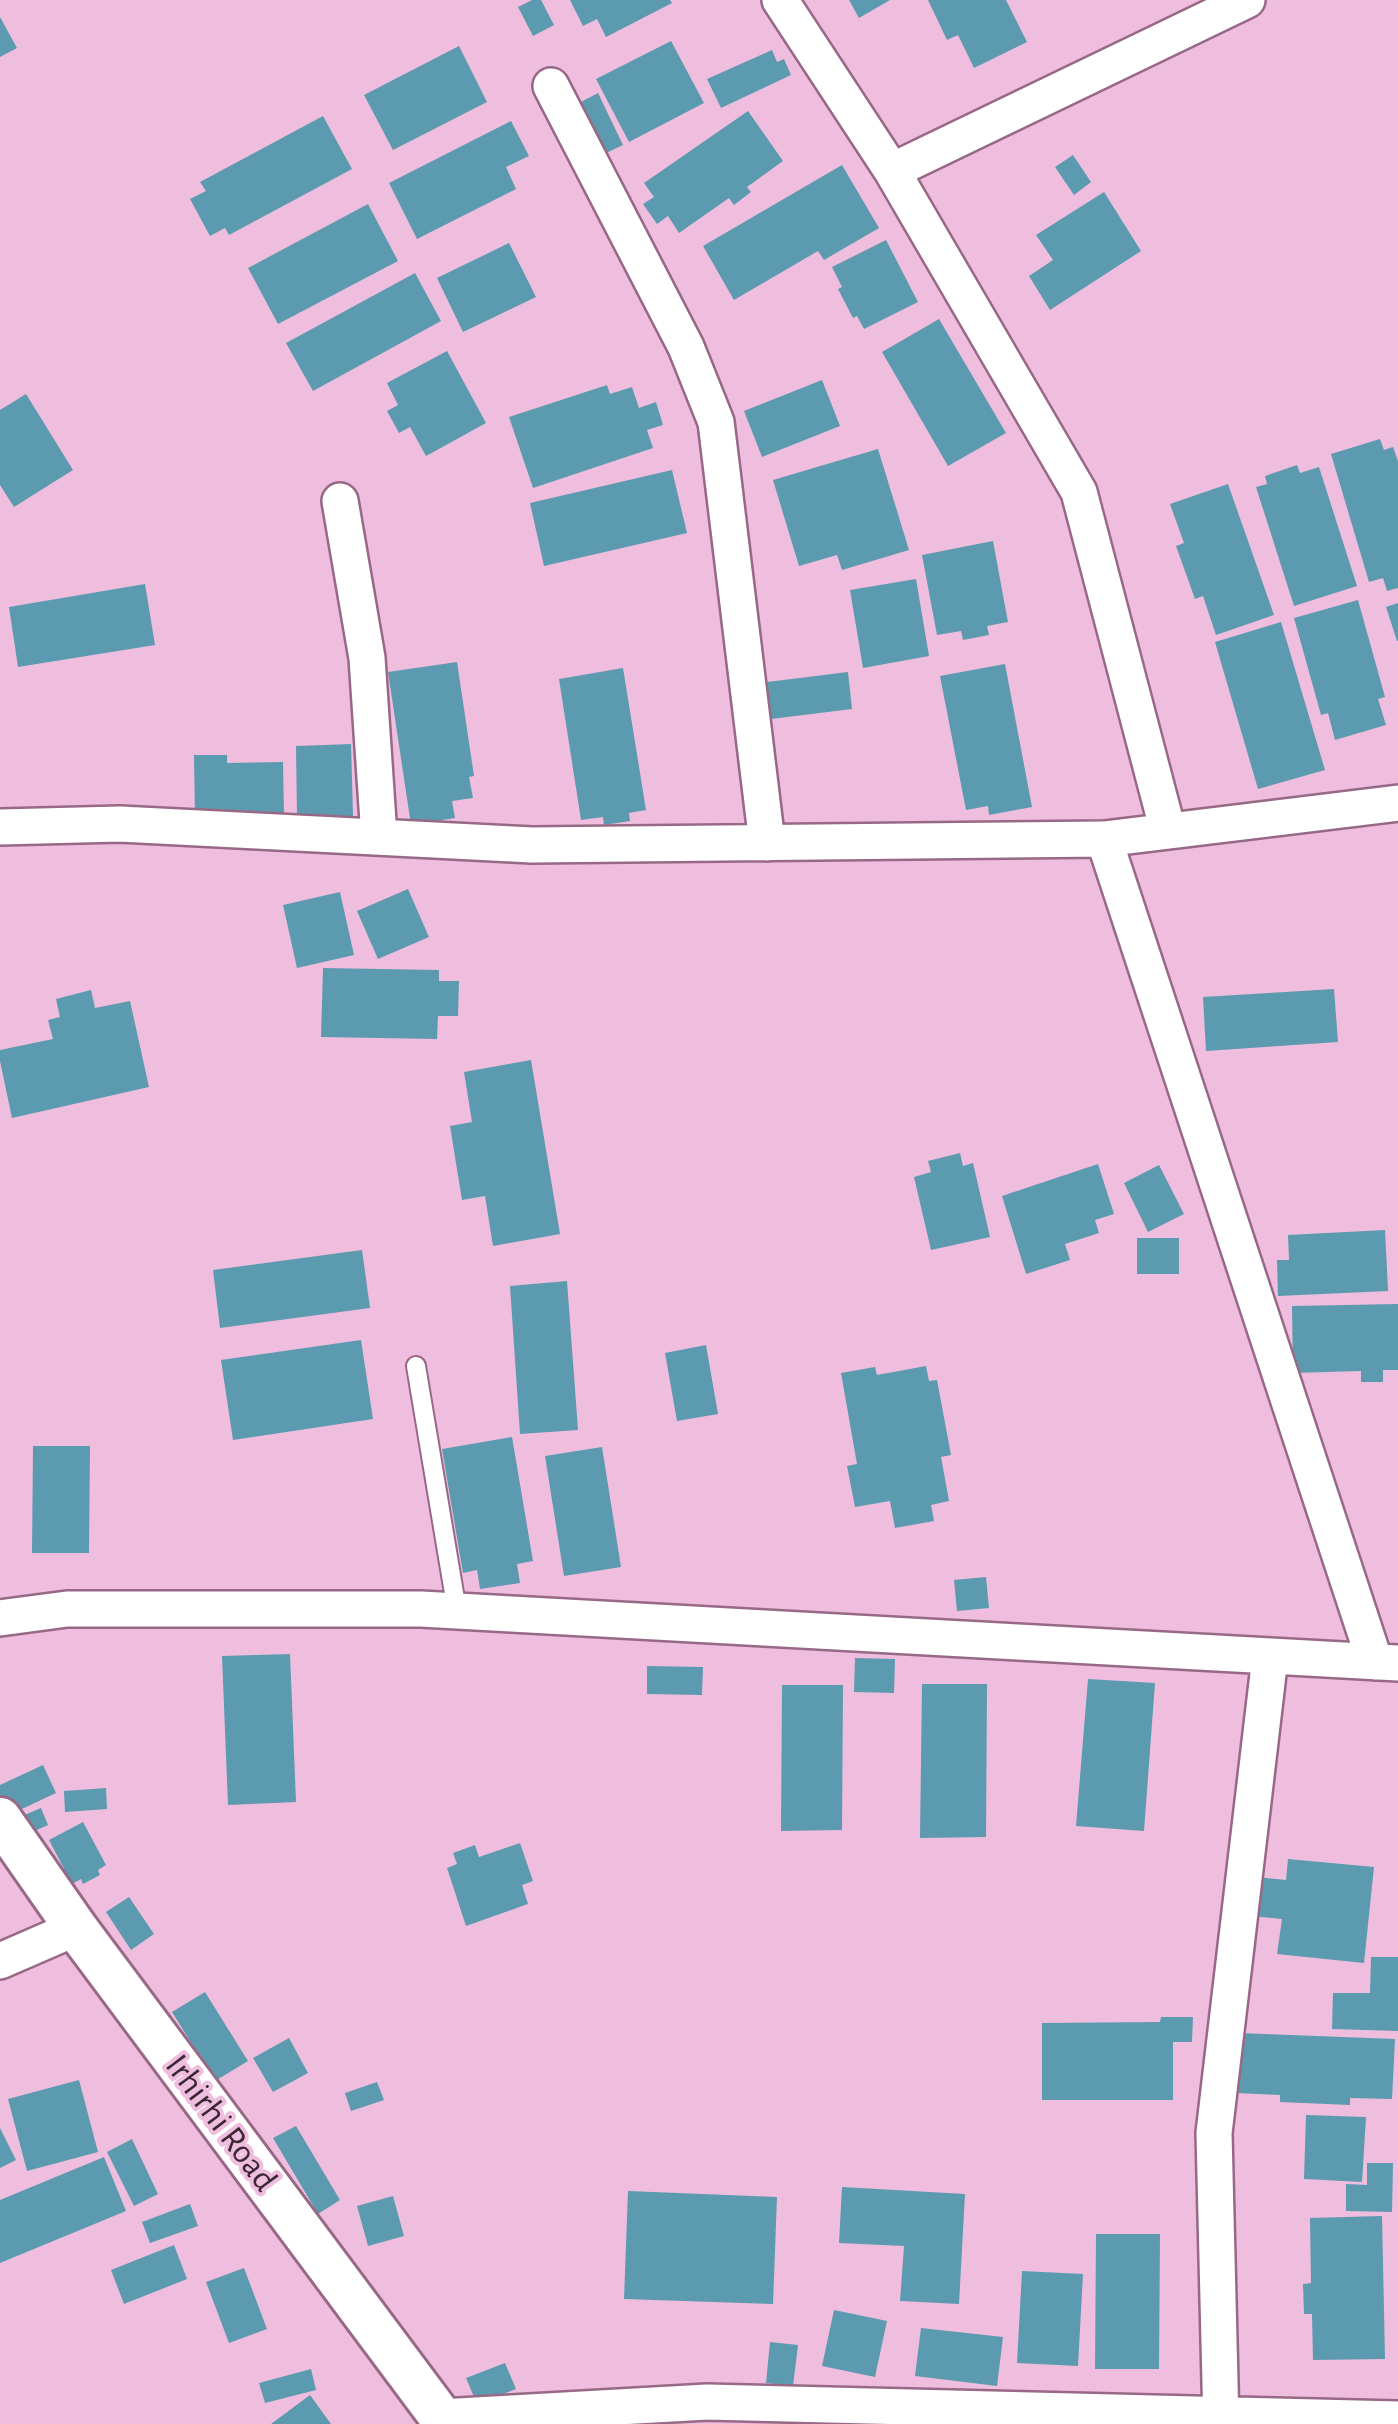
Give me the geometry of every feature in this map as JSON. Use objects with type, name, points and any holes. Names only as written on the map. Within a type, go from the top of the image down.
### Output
[{"type":"street","points":[[780,0],[892,171],[1079,492],[1168,831]]},
{"type":"street","points":[[892,171],[1232,3]]},
{"type":"street","points":[[551,86],[686,347],[716,422],[767,843]]},
{"type":"street","points":[[340,501],[366,658],[378,836]]},
{"type":"street","points":[[0,826],[120,824],[532,844],[1104,839],[1398,803]]},
{"type":"street","points":[[0,1618],[67,1608],[421,1609],[1386,1662],[1104,839]]},
{"type":"street","points":[[1221,2419],[1214,2133],[1270,1657]]},
{"type":"street","name":"Irhirhi Road","points":[[0,1819],[76,1928],[444,2421]]},
{"type":"street","points":[[0,1961],[76,1928]]},
{"type":"street","points":[[444,2421],[707,2402],[1221,2419],[1398,2419]]},
{"type":"lane","points":[[416,1366],[457,1611]]},
{"type":"building","points":[[541,0],[554,25],[533,36],[518,7]]},
{"type":"building","points":[[570,0],[672,3],[606,37],[597,19],[583,26]]},
{"type":"building","points":[[849,0],[890,0],[859,18]]},
{"type":"building","points":[[928,0],[1006,0],[1027,42],[974,68],[958,35],[947,40]]},
{"type":"building","points":[[0,17],[17,48],[0,57]]},
{"type":"building","points":[[671,41],[704,103],[629,142],[596,79]]},
{"type":"building","points":[[459,46],[487,102],[393,150],[364,95]]},
{"type":"building","points":[[772,50],[777,62],[784,59],[791,75],[721,108],[707,79]]},
{"type":"building","points":[[598,93],[623,145],[604,154],[579,103]]},
{"type":"building","points":[[748,111],[783,161],[747,187],[751,192],[734,205],[729,198],[679,233],[668,216],[657,224],[643,204],[654,197],[644,183]]},
{"type":"building","points":[[323,116],[352,169],[229,235],[225,228],[210,236],[190,199],[206,191],[200,182]]},
{"type":"building","points":[[511,121],[529,156],[506,167],[516,189],[417,239],[389,183]]},
{"type":"building","points":[[1073,155],[1091,182],[1074,195],[1055,167]]},
{"type":"building","points":[[842,165],[879,228],[824,260],[818,251],[734,300],[703,246]]},
{"type":"building","points":[[1104,192],[1141,251],[1050,310],[1029,276],[1053,260],[1036,235]]},
{"type":"building","points":[[368,204],[398,261],[278,324],[248,268]]},
{"type":"building","points":[[886,240],[918,302],[864,329],[857,316],[853,318],[838,289],[842,287],[832,267]]},
{"type":"building","points":[[509,243],[536,297],[463,332],[437,278]]},
{"type":"building","points":[[415,273],[441,321],[313,391],[286,343]]},
{"type":"building","points":[[939,319],[1006,433],[948,466],[882,352]]},
{"type":"building","points":[[447,351],[486,423],[426,456],[410,427],[399,433],[387,411],[398,405],[387,383]]},
{"type":"building","points":[[822,380],[840,426],[762,457],[744,411]]},
{"type":"building","points":[[607,385],[610,394],[632,387],[639,408],[656,402],[663,425],[647,430],[653,448],[533,488],[509,417]]},
{"type":"building","points":[[26,394],[73,470],[14,507],[0,485],[0,410]]},
{"type":"building","points":[[1380,439],[1384,450],[1393,447],[1398,461],[1398,588],[1387,591],[1383,578],[1369,582],[1331,454]]},
{"type":"building","points":[[878,449],[909,550],[842,570],[837,555],[799,566],[773,480]]},
{"type":"building","points":[[1297,465],[1300,473],[1319,467],[1357,586],[1294,606],[1256,487],[1267,484],[1265,476]]},
{"type":"building","points":[[672,470],[687,533],[544,566],[530,503]]},
{"type":"building","points":[[1228,484],[1274,615],[1216,635],[1203,596],[1195,599],[1176,546],[1184,543],[1170,504]]},
{"type":"building","points":[[993,541],[1008,622],[987,626],[989,635],[963,640],[961,631],[937,635],[922,555]]},
{"type":"building","points":[[916,579],[929,656],[863,668],[850,590]]},
{"type":"building","points":[[145,584],[155,645],[18,667],[9,607]]},
{"type":"building","points":[[1358,600],[1385,697],[1378,699],[1386,725],[1335,740],[1328,713],[1321,715],[1294,618]]},
{"type":"building","points":[[1398,603],[1398,641],[1397,641],[1386,607]]},
{"type":"building","points":[[1281,622],[1325,770],[1258,789],[1215,642]]},
{"type":"building","points":[[457,662],[474,776],[469,777],[473,798],[452,801],[455,818],[411,825],[388,672]]},
{"type":"building","points":[[1005,664],[1032,807],[989,815],[988,806],[966,810],[940,676]]},
{"type":"building","points":[[623,668],[646,810],[629,813],[630,821],[604,825],[603,817],[581,820],[559,679]]},
{"type":"building","points":[[848,672],[852,709],[771,719],[767,682]]},
{"type":"building","points":[[351,744],[353,816],[297,818],[296,746]]},
{"type":"building","points":[[194,755],[227,755],[227,763],[283,762],[284,816],[195,818]]},
{"type":"building","points":[[408,889],[429,937],[378,959],[357,911]]},
{"type":"building","points":[[340,892],[354,955],[297,968],[283,905]]},
{"type":"building","points":[[323,968],[439,970],[439,981],[459,981],[458,1016],[438,1016],[437,1039],[321,1037]]},
{"type":"building","points":[[1334,989],[1338,1042],[1206,1051],[1203,997]]},
{"type":"building","points":[[91,990],[95,1008],[130,1001],[149,1087],[12,1118],[0,1050],[53,1039],[48,1020],[60,1017],[56,999]]},
{"type":"building","points":[[531,1060],[560,1234],[493,1246],[485,1196],[462,1200],[450,1126],[472,1122],[464,1072]]},
{"type":"building","points":[[960,1153],[963,1166],[973,1163],[990,1237],[931,1250],[914,1177],[931,1172],[928,1161]]},
{"type":"building","points":[[1098,1164],[1114,1214],[1095,1220],[1099,1233],[1065,1244],[1070,1260],[1026,1274],[1002,1196]]},
{"type":"building","points":[[1159,1165],[1184,1214],[1148,1232],[1124,1183]]},
{"type":"building","points":[[1385,1230],[1388,1291],[1278,1296],[1277,1260],[1289,1260],[1288,1235]]},
{"type":"building","points":[[1137,1238],[1179,1238],[1179,1274],[1137,1274]]},
{"type":"building","points":[[362,1250],[370,1308],[220,1328],[213,1270]]},
{"type":"building","points":[[567,1281],[578,1430],[520,1434],[510,1286]]},
{"type":"building","points":[[1398,1304],[1398,1370],[1383,1370],[1383,1382],[1361,1382],[1361,1371],[1293,1373],[1292,1306]]},
{"type":"building","points":[[361,1340],[373,1419],[233,1440],[221,1360]]},
{"type":"building","points":[[706,1345],[718,1414],[677,1421],[665,1353]]},
{"type":"building","points":[[926,1366],[929,1381],[937,1380],[951,1455],[941,1457],[949,1501],[931,1505],[934,1521],[895,1528],[890,1501],[855,1507],[847,1466],[857,1464],[841,1373],[875,1367],[877,1375]]},
{"type":"building","points":[[512,1437],[533,1561],[517,1564],[520,1583],[480,1589],[477,1570],[463,1573],[442,1449]]},
{"type":"building","points":[[33,1446],[90,1446],[89,1553],[32,1553]]},
{"type":"building","points":[[602,1447],[621,1567],[564,1576],[545,1456]]},
{"type":"building","points":[[986,1577],[989,1608],[957,1611],[954,1580]]},
{"type":"building","points":[[290,1654],[296,1802],[228,1805],[222,1656]]},
{"type":"building","points":[[855,1658],[895,1659],[894,1693],[854,1692]]},
{"type":"building","points":[[647,1666],[703,1667],[702,1695],[647,1694]]},
{"type":"building","points":[[1088,1679],[1155,1683],[1144,1831],[1076,1826]]},
{"type":"building","points":[[922,1684],[987,1684],[986,1837],[920,1838]]},
{"type":"building","points":[[782,1685],[843,1685],[842,1830],[781,1831]]},
{"type":"building","points":[[43,1765],[56,1793],[9,1815],[0,1785]]},
{"type":"building","points":[[106,1788],[107,1809],[65,1812],[64,1791]]},
{"type":"building","points":[[41,1808],[48,1825],[30,1833],[22,1816]]},
{"type":"building","points":[[83,1822],[106,1865],[98,1870],[100,1875],[83,1884],[81,1879],[72,1884],[49,1840]]},
{"type":"building","points":[[520,1843],[533,1881],[522,1885],[528,1904],[466,1926],[447,1868],[457,1864],[453,1853],[475,1845],[479,1857]]},
{"type":"building","points":[[1288,1859],[1374,1867],[1364,1963],[1277,1954],[1282,1919],[1251,1916],[1256,1877],[1286,1880]]},
{"type":"building","points":[[129,1897],[154,1934],[131,1950],[106,1912]]},
{"type":"building","points":[[1371,1957],[1398,1957],[1398,2031],[1332,2029],[1333,1993],[1370,1993]]},
{"type":"building","points":[[205,1992],[248,2061],[215,2081],[172,2012]]},
{"type":"building","points":[[1161,2017],[1193,2017],[1192,2042],[1173,2042],[1173,2100],[1042,2100],[1042,2023],[1160,2022]]},
{"type":"building","points":[[1238,2033],[1395,2039],[1392,2099],[1350,2098],[1350,2105],[1280,2102],[1280,2095],[1236,2093]]},
{"type":"building","points":[[289,2038],[308,2073],[273,2092],[253,2058]]},
{"type":"building","points":[[79,2080],[98,2152],[27,2171],[8,2099]]},
{"type":"building","points":[[377,2082],[384,2100],[351,2111],[345,2093]]},
{"type":"building","points":[[1306,2115],[1366,2117],[1362,2182],[1304,2179]]},
{"type":"building","points":[[296,2126],[340,2200],[318,2214],[273,2138]]},
{"type":"building","points":[[0,2128],[16,2160],[0,2168]]},
{"type":"building","points":[[132,2139],[158,2194],[134,2206],[107,2152]]},
{"type":"building","points":[[104,2157],[126,2211],[0,2263],[0,2200]]},
{"type":"building","points":[[1367,2163],[1393,2163],[1392,2212],[1346,2211],[1346,2184],[1367,2185]]},
{"type":"building","points":[[842,2187],[965,2194],[959,2304],[900,2301],[904,2246],[839,2243]]},
{"type":"building","points":[[628,2191],[777,2197],[773,2304],[624,2299]]},
{"type":"building","points":[[393,2196],[404,2236],[368,2246],[357,2206]]},
{"type":"building","points":[[190,2204],[198,2226],[150,2243],[142,2222]]},
{"type":"building","points":[[1382,2216],[1385,2359],[1313,2360],[1312,2314],[1304,2314],[1303,2284],[1311,2283],[1310,2218]]},
{"type":"building","points":[[1096,2234],[1160,2234],[1159,2369],[1095,2369]]},
{"type":"building","points":[[174,2245],[187,2279],[124,2304],[111,2270]]},
{"type":"building","points":[[244,2268],[267,2329],[229,2343],[206,2282]]},
{"type":"building","points":[[1022,2271],[1083,2274],[1078,2366],[1017,2363]]},
{"type":"building","points":[[834,2310],[887,2321],[875,2377],[822,2366]]},
{"type":"building","points":[[921,2328],[1003,2337],[997,2386],[915,2376]]},
{"type":"building","points":[[770,2342],[798,2345],[793,2386],[766,2383]]},
{"type":"building","points":[[505,2363],[516,2389],[477,2404],[466,2378]]},
{"type":"building","points":[[311,2369],[316,2390],[265,2403],[259,2383]]},
{"type":"building","points":[[310,2395],[331,2424],[271,2424]]}]
